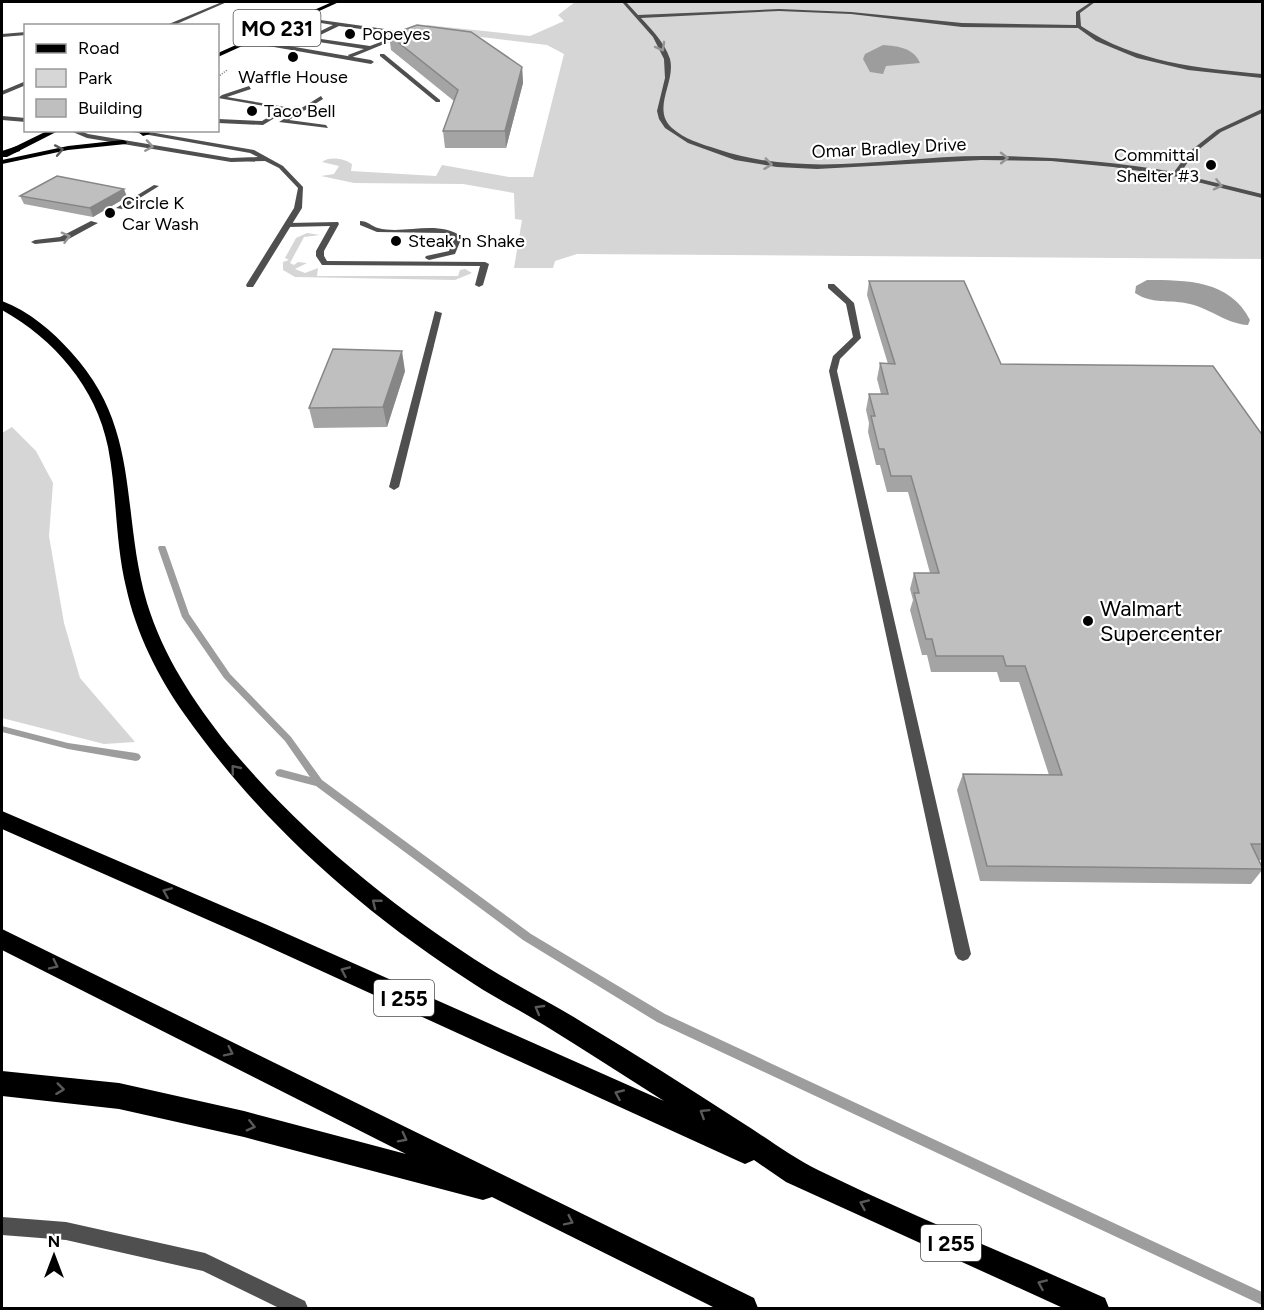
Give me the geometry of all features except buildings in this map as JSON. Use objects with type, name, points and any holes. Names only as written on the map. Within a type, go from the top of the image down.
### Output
[{"type":"highway","points":[[2,155],[17,149]]},
{"type":"highway","points":[[2,306],[32,324],[54,342],[70,358],[98,400],[115,445],[124,526],[140,609],[182,697],[216,746],[257,795],[307,846],[397,918],[473,971],[562,1022],[806,1178]]},
{"type":"highway","name":"I 255","points":[[2,820],[257,931],[1095,1308]]},
{"type":"highway","points":[[2,939],[744,1308]]},
{"type":"highway","points":[[2,1084],[119,1096],[244,1124],[517,1196]]},
{"type":"main road","name":"MO 231","points":[[219,55],[336,2]]},
{"type":"main road","points":[[17,149],[52,132]]},
{"type":"main road","points":[[2,162],[68,148],[123,142]]},
{"type":"street","points":[[171,24],[225,2]]},
{"type":"street","name":"Omar Bradley Drive","points":[[624,2],[655,37],[667,59],[669,81],[659,106],[661,119],[672,132],[710,151],[754,162],[801,167],[844,168],[940,160],[1018,158],[1073,161],[1176,175],[1263,196]]},
{"type":"street","points":[[1079,27],[1078,13],[1093,2]]},
{"type":"street","points":[[637,17],[779,10],[850,13],[962,25],[1079,27],[1098,40],[1139,57],[1188,68],[1260,76],[1262,85]]},
{"type":"street","points":[[299,18],[335,26],[392,32],[398,37],[350,56]]},
{"type":"street","points":[[335,26],[308,39],[370,48]]},
{"type":"street","points":[[2,36],[24,33]]},
{"type":"street","points":[[248,41],[350,56],[370,62]]},
{"type":"street","points":[[382,55],[438,101]]},
{"type":"street","points":[[2,93],[24,84]]},
{"type":"street","points":[[222,98],[249,88]]},
{"type":"street","points":[[222,98],[307,106]]},
{"type":"street","points":[[219,123],[263,123],[288,108],[222,98]]},
{"type":"street","points":[[219,123],[266,131],[321,98]]},
{"type":"street","points":[[1176,175],[1191,153],[1219,131],[1263,111]]},
{"type":"street","points":[[2,117],[24,120]]},
{"type":"street","points":[[282,122],[326,127]]},
{"type":"street","points":[[76,132],[87,136],[231,159],[265,159]]},
{"type":"street","points":[[143,132],[252,151],[281,167],[301,188],[298,208],[250,285]]},
{"type":"street","points":[[120,208],[156,186]]},
{"type":"street","points":[[34,242],[62,239],[94,223]]},
{"type":"street","points":[[320,256],[438,257],[452,252],[459,237],[445,231],[377,230],[363,223]]},
{"type":"street","points":[[288,225],[335,224],[320,251],[320,256],[325,263],[485,264],[479,285]]},
{"type":"street","points":[[831,286],[850,303],[857,338],[836,358],[833,371],[963,954]]},
{"type":"street","points":[[393,487],[438,313]]},
{"type":"street","points":[[2,1226],[66,1232],[205,1262],[298,1308]]},
{"type":"green space","points":[[575,2],[1262,2],[1262,259],[577,254],[555,261],[553,268],[514,268],[522,220],[515,219],[514,193],[463,184],[354,183],[321,176],[334,174],[339,166],[322,162],[337,158],[352,164],[351,171],[436,176],[442,165],[509,177],[533,177],[564,54],[547,45],[424,30],[427,25],[530,36],[564,21],[558,15]]},
{"type":"green space","points":[[307,233],[320,235],[304,237],[290,263],[294,265],[298,262],[307,263],[295,269],[305,273],[318,268],[317,276],[458,276],[460,270],[465,269],[472,273],[455,280],[295,277],[283,270],[283,262],[289,260],[285,258],[296,238]]},
{"type":"green space","points":[[12,427],[36,451],[53,483],[49,536],[64,623],[80,678],[135,742],[104,744],[2,718],[2,433]]},
{"type":"shaded area","points":[[883,45],[910,51],[920,63],[886,66],[883,74],[870,72],[863,59],[865,54]]},
{"type":"shaded area","points":[[1147,280],[1191,282],[1219,290],[1241,307],[1250,320],[1248,325],[1233,322],[1190,304],[1148,299],[1135,293],[1136,286]]},
{"type":"waterway","points":[[162,548],[185,615],[227,676],[288,739],[319,783]]},
{"type":"waterway","points":[[2,729],[68,746],[136,757]]},
{"type":"waterway","points":[[280,773],[319,783]]},
{"type":"waterway","points":[[319,783],[527,937],[661,1018],[1262,1299]]},
{"type":"place","name":"Popeyes","points":[[350,34]]},
{"type":"place","name":"Waffle House","points":[[293,57]]},
{"type":"place","name":"Taco Bell","points":[[252,111]]},
{"type":"place","name":"Committal Shelter #3","points":[[1211,165]]},
{"type":"place","name":"Circle K Car Wash","points":[[110,213]]},
{"type":"place","name":"Steak 'n Shake","points":[[396,241]]},
{"type":"place","name":"Walmart Supercenter","points":[[1088,621]]}]
